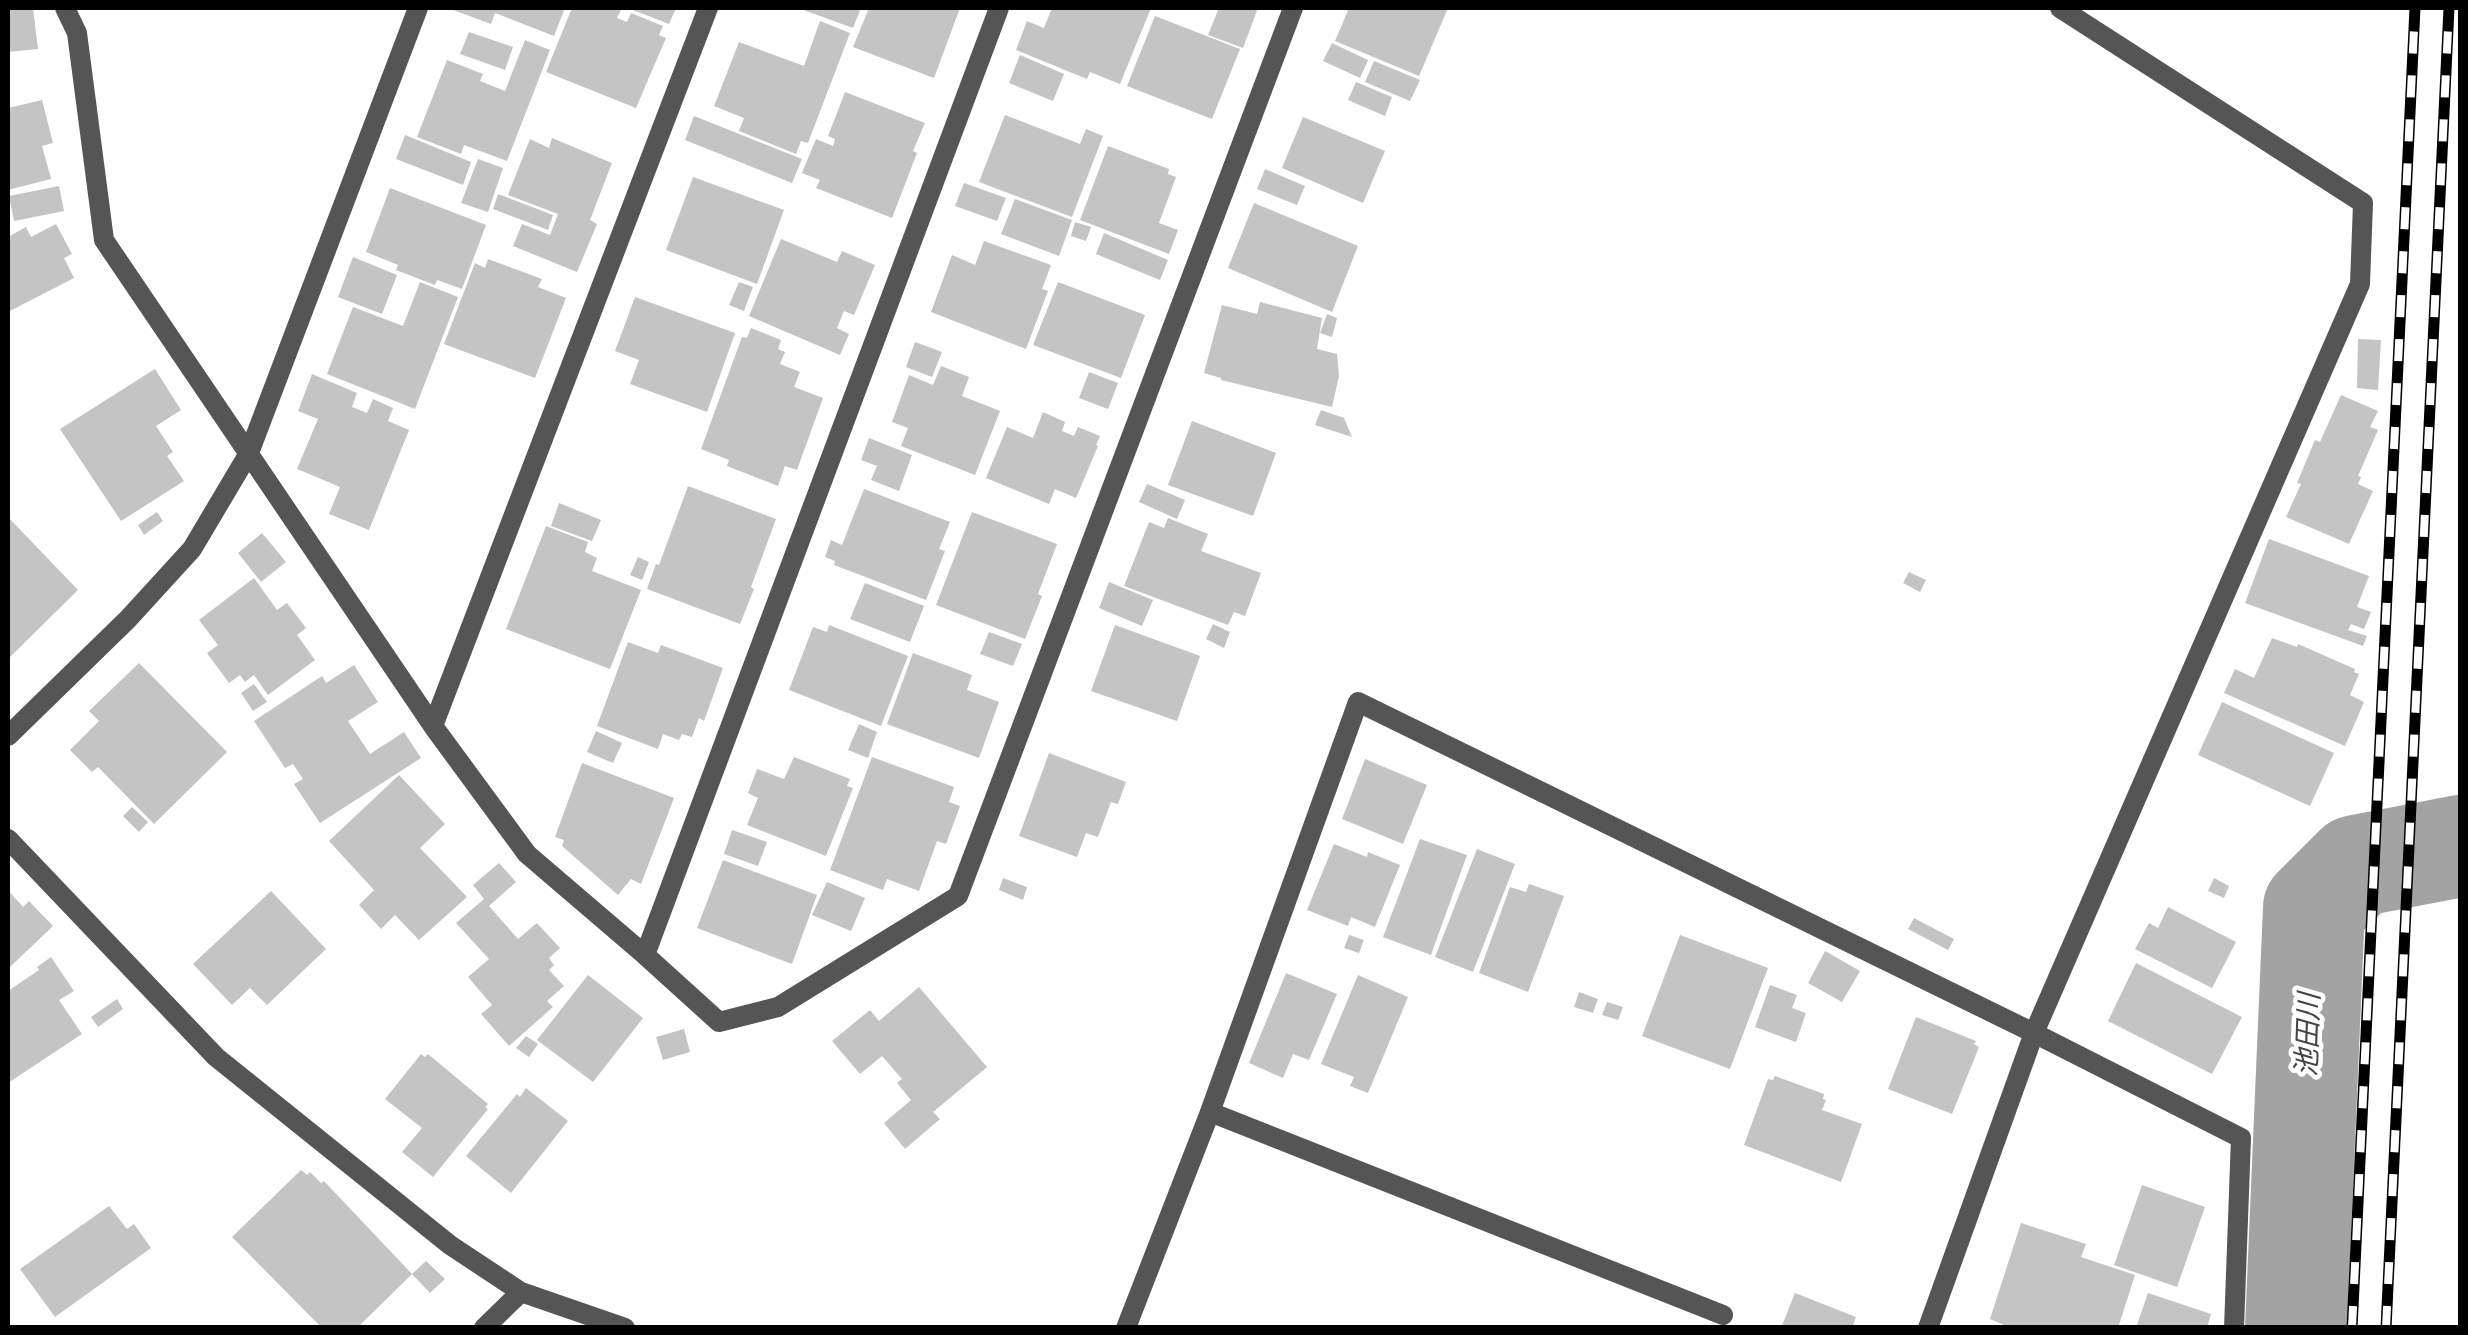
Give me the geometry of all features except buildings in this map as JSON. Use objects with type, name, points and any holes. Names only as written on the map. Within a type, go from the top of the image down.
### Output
[{"type":"street","points":[[65,8],[78,33],[104,240],[433,726],[527,854],[720,1022],[778,1007],[958,896],[1293,8]]},
{"type":"street","points":[[78,33],[88,8]]},
{"type":"street","points":[[8,736],[128,620],[192,549],[249,453],[418,8]]},
{"type":"street","points":[[433,726],[708,8]]},
{"type":"street","points":[[645,954],[999,8]]},
{"type":"street","points":[[1928,1328],[2034,1034],[2360,284],[2363,202],[2060,8]]},
{"type":"street","points":[[1126,1328],[1210,1112],[1358,702],[2241,1138],[2234,1328]]},
{"type":"street","points":[[8,839],[216,1057],[450,1246],[521,1292],[625,1328]]},
{"type":"street","points":[[1210,1112],[1723,1316]]},
{"type":"street","points":[[484,1328],[521,1292]]},
{"type":"waterway","name":"池田川","points":[[2296,1328],[2314,908],[2356,866],[2460,846]]},
{"type":"railway","points":[[2352,1328],[2415,8]]},
{"type":"railway","points":[[2386,1328],[2449,8]]}]
